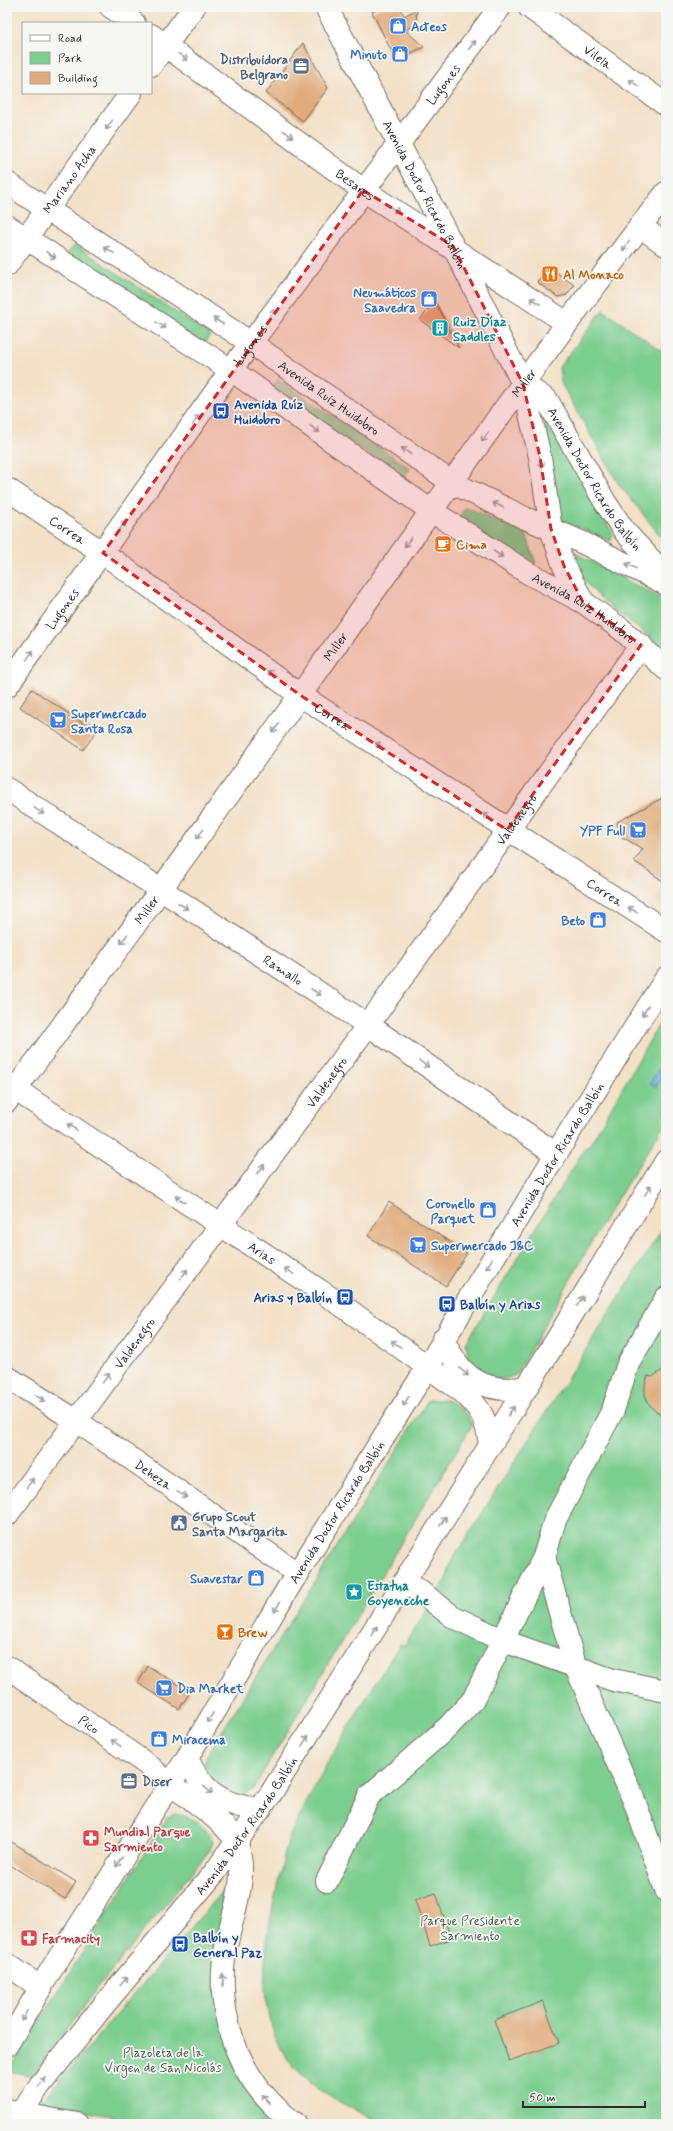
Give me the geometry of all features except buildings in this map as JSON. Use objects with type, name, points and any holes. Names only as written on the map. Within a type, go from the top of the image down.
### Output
[{"type":"street","points":[[111,7],[133,22]]},
{"type":"street","points":[[152,61],[158,40],[194,7]]},
{"type":"street","name":"Avenida Doctor Ricardo Balbín","points":[[326,7],[453,246],[523,384],[540,457],[551,529],[564,566],[583,602]]},
{"type":"street","name":"Lugones","points":[[7,686],[231,370],[500,7]]},
{"type":"street","name":"Vilela","points":[[530,7],[666,105]]},
{"type":"street","name":"Besares","points":[[158,40],[364,190],[453,246],[568,323]]},
{"type":"street","name":"Mariano Acha","points":[[7,265],[130,94]]},
{"type":"street","name":"Avenida Ruiz Huidobro","points":[[7,183],[251,343],[451,482],[666,584]]},
{"type":"street","name":"Miller","points":[[10,1092],[300,695],[430,510],[666,193]]},
{"type":"street","name":"Avenida Ruiz Huidobro","points":[[7,226],[231,370],[430,510],[528,573],[583,602],[641,645]]},
{"type":"street","points":[[640,226],[666,245]]},
{"type":"street","name":"Avenida Doctor Ricardo Balbín","points":[[523,384],[547,400],[605,502],[625,532],[666,576]]},
{"type":"street","name":"Correa","points":[[7,489],[103,552],[300,695],[666,932]]},
{"type":"street","points":[[641,645],[666,669]]},
{"type":"street","name":"Valdenegro","points":[[7,1515],[75,1420],[368,1025],[641,645]]},
{"type":"street","name":"Ramallo","points":[[7,789],[159,890],[368,1025],[556,1154]]},
{"type":"street","name":"Avenida Doctor Ricardo Balbín","points":[[7,2045],[41,1988],[169,1784],[187,1758],[298,1574],[427,1368],[443,1339],[556,1154],[666,978]]},
{"type":"street","name":"Arias","points":[[10,1092],[220,1225],[346,1309],[405,1350],[427,1368],[463,1392],[478,1406],[487,1423],[490,1444]]},
{"type":"street","name":"Avenida Doctor Ricardo Balbín","points":[[13,2116],[103,2006],[203,1888],[260,1809],[527,1386],[666,1160]]},
{"type":"street","points":[[326,1881],[369,1796],[448,1727],[473,1700],[544,1557],[555,1520],[613,1410],[628,1364],[666,1298]]},
{"type":"street","points":[[443,1339],[450,1355],[461,1369],[475,1381],[491,1388],[509,1390],[527,1386]]},
{"type":"street","name":"Deheza","points":[[7,1377],[75,1420],[298,1574]]},
{"type":"street","points":[[544,1557],[575,1665],[635,1803],[666,1890]]},
{"type":"street","points":[[403,1584],[418,1590],[452,1616],[504,1640],[613,1680],[666,1691]]},
{"type":"street","name":"Pico","points":[[7,1667],[148,1765],[169,1784],[206,1809],[236,1842]]},
{"type":"street","points":[[187,1758],[193,1772],[203,1785],[215,1796],[239,1806],[260,1809]]},
{"type":"street","points":[[236,1842],[240,1863],[239,1889],[223,1961],[224,2001],[230,2033],[242,2063],[259,2091],[270,2104],[296,2124]]},
{"type":"street","points":[[7,1964],[41,1988]]},
{"type":"street","points":[[13,2116],[77,2124]]},
{"type":"highlighted area","points":[[363,190],[453,246],[523,384],[540,457],[551,529],[564,566],[583,602],[641,645],[507,830],[300,695],[103,553]]},
{"type":"shaded area","points":[[666,796],[666,908],[622,879],[643,849],[622,837],[617,822]]},
{"type":"green space","points":[[75,245],[210,335],[204,344],[67,254]]},
{"type":"green space","points":[[603,310],[666,354],[666,543],[618,483],[561,383],[559,367]]},
{"type":"green space","points":[[278,380],[410,468],[404,478],[271,389]]},
{"type":"green space","points":[[542,408],[613,534],[611,541],[561,520]]},
{"type":"green space","points":[[466,507],[526,534],[536,563],[532,567],[458,518]]},
{"type":"green space","points":[[575,553],[666,601],[666,653],[655,642],[612,608],[586,582],[578,568]]},
{"type":"green space","points":[[666,1012],[666,1122],[607,1215],[516,1375],[499,1381],[469,1361],[466,1343],[585,1148],[589,1146]]},
{"type":"green space","name":"Parque Presidente Sarmiento","points":[[666,1223],[666,2124],[384,2124],[345,2105],[318,2088],[296,2069],[287,2058],[276,2038],[269,2016],[265,1994],[266,1947],[274,1901],[287,1843],[293,1828],[318,1780],[352,1721],[400,1644],[405,1645],[447,1577],[451,1562]]},
{"type":"green space","points":[[446,1399],[466,1413],[472,1425],[253,1789],[242,1795],[231,1794],[202,1772],[206,1757],[428,1400]]},
{"type":"green space","points":[[176,1814],[188,1817],[203,1826],[213,1842],[210,1850],[90,1997],[33,2076],[13,2072],[11,2067],[167,1817]]},
{"type":"green space","name":"Plazoleta de la Virgen de San Nicolás","points":[[229,1884],[214,1982],[263,2110],[278,2124],[155,2124],[40,2103]]},
{"type":"water","points":[[666,1057],[666,1072],[656,1087],[650,1083]]},
{"type":"place","name":"Acteos","points":[[398,26]]},
{"type":"place","name":"Minuto","points":[[400,54]]},
{"type":"place","name":"Distribuidora Belgrano","points":[[301,66]]},
{"type":"place","name":"Al Monaco","points":[[550,274]]},
{"type":"place","name":"Neumáticos Saavedra","points":[[429,299]]},
{"type":"place","name":"Ruiz Díaz Saddles","points":[[440,328]]},
{"type":"place","name":"Avenida Ruíz Huidobro","points":[[221,411]]},
{"type":"place","name":"Cima","points":[[443,544]]},
{"type":"place","name":"Supermercado Santa Rosa","points":[[58,720]]},
{"type":"place","name":"YPF Full","points":[[638,830]]},
{"type":"place","name":"Beto","points":[[598,920]]},
{"type":"place","name":"Coronello Parquet","points":[[488,1210]]},
{"type":"place","name":"Supermercado J&C","points":[[418,1245]]},
{"type":"place","name":"Arias y Balbín","points":[[345,1297]]},
{"type":"place","name":"Balbín y Arias","points":[[447,1304]]},
{"type":"place","name":"Grupo Scout Santa Margarita","points":[[179,1523]]},
{"type":"place","name":"Suavestar","points":[[256,1578]]},
{"type":"place","name":"Estatua Goyeneche","points":[[354,1592]]},
{"type":"place","name":"Brew","points":[[225,1632]]},
{"type":"place","name":"Dia Market","points":[[164,1688]]},
{"type":"place","name":"Miracema","points":[[159,1739]]},
{"type":"place","name":"Diser","points":[[129,1781]]},
{"type":"place","name":"Mundial Parque Sarmiento","points":[[91,1838]]},
{"type":"place","name":"Farmacity","points":[[29,1938]]},
{"type":"place","name":"Balbín y General Paz","points":[[180,1944]]}]
